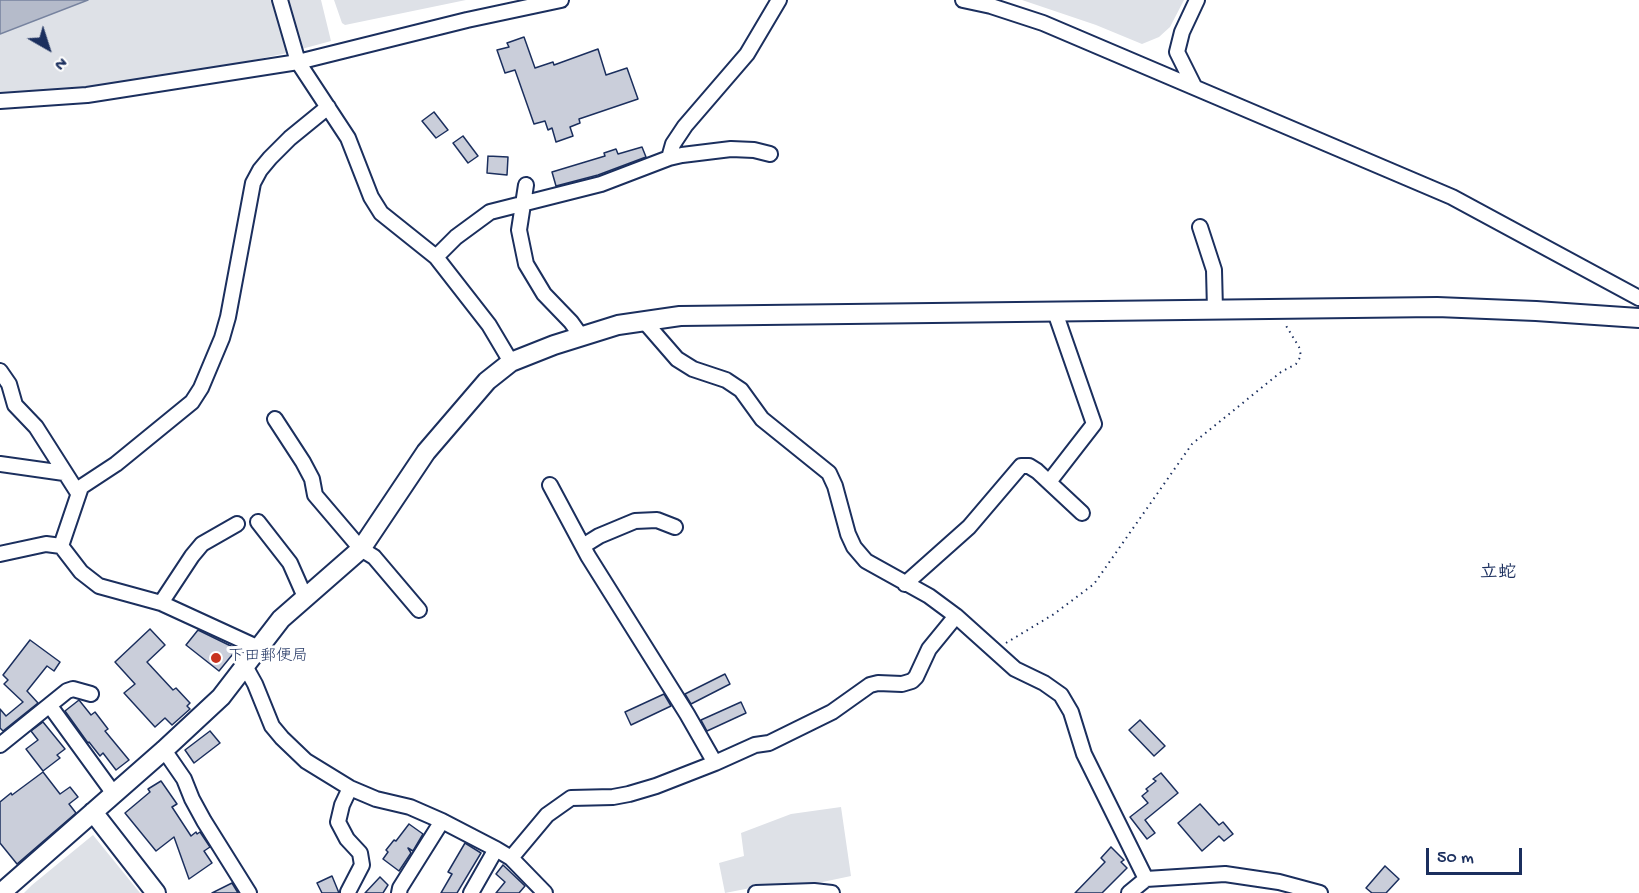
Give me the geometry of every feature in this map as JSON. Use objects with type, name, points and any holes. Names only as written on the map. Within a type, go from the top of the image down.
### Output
[{"type":"street","points":[[279,0],[297,58],[348,138],[371,196],[381,213],[436,257],[489,325],[511,362]]},
{"type":"street","points":[[0,101],[87,95],[297,58],[561,0]]},
{"type":"street","points":[[669,158],[685,126],[747,54],[779,0]]},
{"type":"street","points":[[963,0],[991,6],[1043,23],[1452,196],[1639,298]]},
{"type":"street","points":[[1194,86],[1177,52],[1182,32],[1197,0]]},
{"type":"street","points":[[61,546],[81,487],[116,464],[192,402],[222,338],[253,183],[265,164],[290,138],[328,107]]},
{"type":"street","points":[[436,257],[490,212],[601,184],[669,158],[731,149],[754,150],[770,154]]},
{"type":"street","points":[[526,185],[519,230],[526,264],[544,294],[581,336]]},
{"type":"street","points":[[1200,227],[1214,270],[1215,310]]},
{"type":"street","points":[[1,893],[221,697],[281,620],[361,549],[426,452],[487,381],[511,362],[581,336],[618,325],[680,316],[1437,307],[1639,318]]},
{"type":"street","points":[[1048,482],[1094,424],[1055,312]]},
{"type":"street","points":[[644,321],[677,359],[693,369],[726,380],[741,390],[762,419],[829,473],[835,486],[848,534],[854,547],[866,561],[929,596],[956,616],[1015,669],[1044,683],[1061,696],[1071,712],[1084,754],[1146,879]]},
{"type":"street","points":[[0,371],[9,384],[15,405],[36,428],[78,493]]},
{"type":"street","points":[[275,419],[308,470],[315,495],[361,549],[374,557],[419,610]]},
{"type":"street","points":[[0,464],[64,473]]},
{"type":"street","points":[[905,584],[969,528],[1021,466],[1029,466],[1082,513]]},
{"type":"street","points":[[550,485],[583,546],[715,764]]},
{"type":"street","points":[[583,546],[607,532],[635,521],[657,520],[675,527]]},
{"type":"street","points":[[258,522],[290,563],[305,597]]},
{"type":"street","points":[[161,603],[202,544],[237,524]]},
{"type":"street","points":[[0,554],[46,544],[61,546],[81,573],[99,586],[161,603],[259,648]]},
{"type":"street","points":[[511,858],[547,815],[571,798],[629,794],[715,764],[756,745],[769,743],[832,712],[870,685],[878,682],[902,684],[912,681],[929,649],[956,616]]},
{"type":"street","points":[[245,666],[272,726],[306,761],[350,788],[376,799],[410,807],[496,849],[511,858],[545,893]]},
{"type":"street","points":[[0,745],[67,691],[73,689],[91,694]]},
{"type":"street","points":[[50,706],[114,794]]},
{"type":"street","points":[[164,750],[184,778],[204,821],[249,893]]},
{"type":"street","points":[[348,892],[362,864],[360,853],[347,839],[338,822],[342,805],[350,788]]},
{"type":"street","points":[[93,812],[156,893]]},
{"type":"street","points":[[399,893],[442,821]]},
{"type":"street","points":[[471,893],[496,849]]},
{"type":"street","points":[[1129,893],[1146,879],[1225,874],[1279,882],[1320,893]]},
{"type":"street","points":[[756,893],[814,891],[832,893]]},
{"type":"path","points":[[994,651],[1054,615],[1094,584],[1192,444],[1281,372],[1296,364],[1301,356],[1299,347],[1275,309]]},
{"type":"shaded area","points":[[88,0],[321,0],[331,41],[287,53],[192,73],[91,87],[0,95],[0,34]]},
{"type":"shaded area","points":[[334,0],[466,0],[345,25],[342,23]]},
{"type":"shaded area","points":[[1022,0],[1184,0],[1170,27],[1159,37],[1142,44],[1096,25]]},
{"type":"shaded area","points":[[841,807],[851,876],[799,887],[790,884],[771,884],[725,893],[719,863],[744,856],[741,833],[791,814]]},
{"type":"shaded area","points":[[93,835],[140,893],[24,893],[32,885]]},
{"type":"water","points":[[0,0],[88,0],[0,34]]},
{"type":"building","points":[[524,37],[535,68],[553,62],[554,65],[598,49],[606,75],[627,68],[638,99],[579,119],[580,123],[570,127],[573,136],[556,142],[552,128],[548,130],[545,121],[534,124],[515,70],[505,73],[497,50],[509,47],[507,43]]},
{"type":"building","points":[[434,112],[448,130],[436,138],[422,121]]},
{"type":"building","points":[[463,136],[478,156],[468,163],[453,143]]},
{"type":"building","points":[[642,147],[646,157],[598,175],[556,186],[552,172],[605,156],[604,153],[616,149],[618,154]]},
{"type":"building","points":[[488,156],[508,157],[507,175],[487,173]]},
{"type":"building","points":[[150,629],[165,645],[147,662],[173,690],[176,688],[190,703],[187,706],[190,709],[172,725],[165,718],[155,727],[124,693],[135,684],[115,662]]},
{"type":"building","points":[[198,630],[237,649],[219,671],[186,645]]},
{"type":"building","points":[[30,640],[60,662],[54,671],[47,666],[27,691],[38,703],[3,731],[0,728],[0,709],[6,716],[23,702],[4,684],[8,680],[3,675]]},
{"type":"building","points":[[725,674],[730,684],[691,704],[685,694]]},
{"type":"building","points":[[664,694],[671,706],[631,725],[625,712]]},
{"type":"building","points":[[79,700],[91,715],[95,712],[108,729],[105,731],[129,760],[116,770],[103,753],[100,756],[88,743],[65,711]]},
{"type":"building","points":[[741,702],[746,713],[707,731],[701,720]]},
{"type":"building","points":[[1140,720],[1165,746],[1154,756],[1129,730]]},
{"type":"building","points":[[43,722],[65,749],[57,755],[60,758],[43,771],[26,749],[38,740],[31,731]]},
{"type":"building","points":[[210,731],[220,743],[194,763],[185,750]]},
{"type":"building","points":[[43,772],[60,794],[70,787],[78,797],[69,804],[76,813],[17,864],[0,843],[0,802]]},
{"type":"building","points":[[1161,773],[1178,793],[1145,820],[1155,833],[1147,839],[1130,817],[1148,803],[1142,796],[1148,791],[1146,789],[1156,781],[1153,779]]},
{"type":"building","points":[[161,781],[177,804],[172,807],[191,836],[200,832],[210,847],[204,851],[212,863],[189,879],[174,837],[156,851],[125,813],[150,792],[148,789]]},
{"type":"building","points":[[1200,804],[1219,825],[1223,822],[1233,834],[1224,841],[1219,836],[1202,851],[1178,823]]},
{"type":"building","points":[[409,824],[423,834],[413,851],[408,848],[411,853],[399,871],[383,859],[388,852],[386,850]]},
{"type":"building","points":[[465,843],[481,853],[457,893],[441,893],[452,874],[448,872]]},
{"type":"building","points":[[1111,847],[1124,860],[1121,862],[1127,868],[1102,893],[1075,893],[1105,862],[1101,858]]},
{"type":"building","points":[[503,865],[525,886],[519,893],[496,893],[505,882],[496,874]]},
{"type":"building","points":[[1385,866],[1399,879],[1386,893],[1372,893],[1366,888]]},
{"type":"building","points":[[332,876],[339,893],[322,893],[317,883]]},
{"type":"building","points":[[380,877],[388,885],[383,893],[365,893]]},
{"type":"building","points":[[232,883],[238,893],[212,893]]},
{"type":"place","name":"下田郵便局","points":[[216,658]]},
{"type":"district","name":"立蛇","points":[[1498,574]]}]
